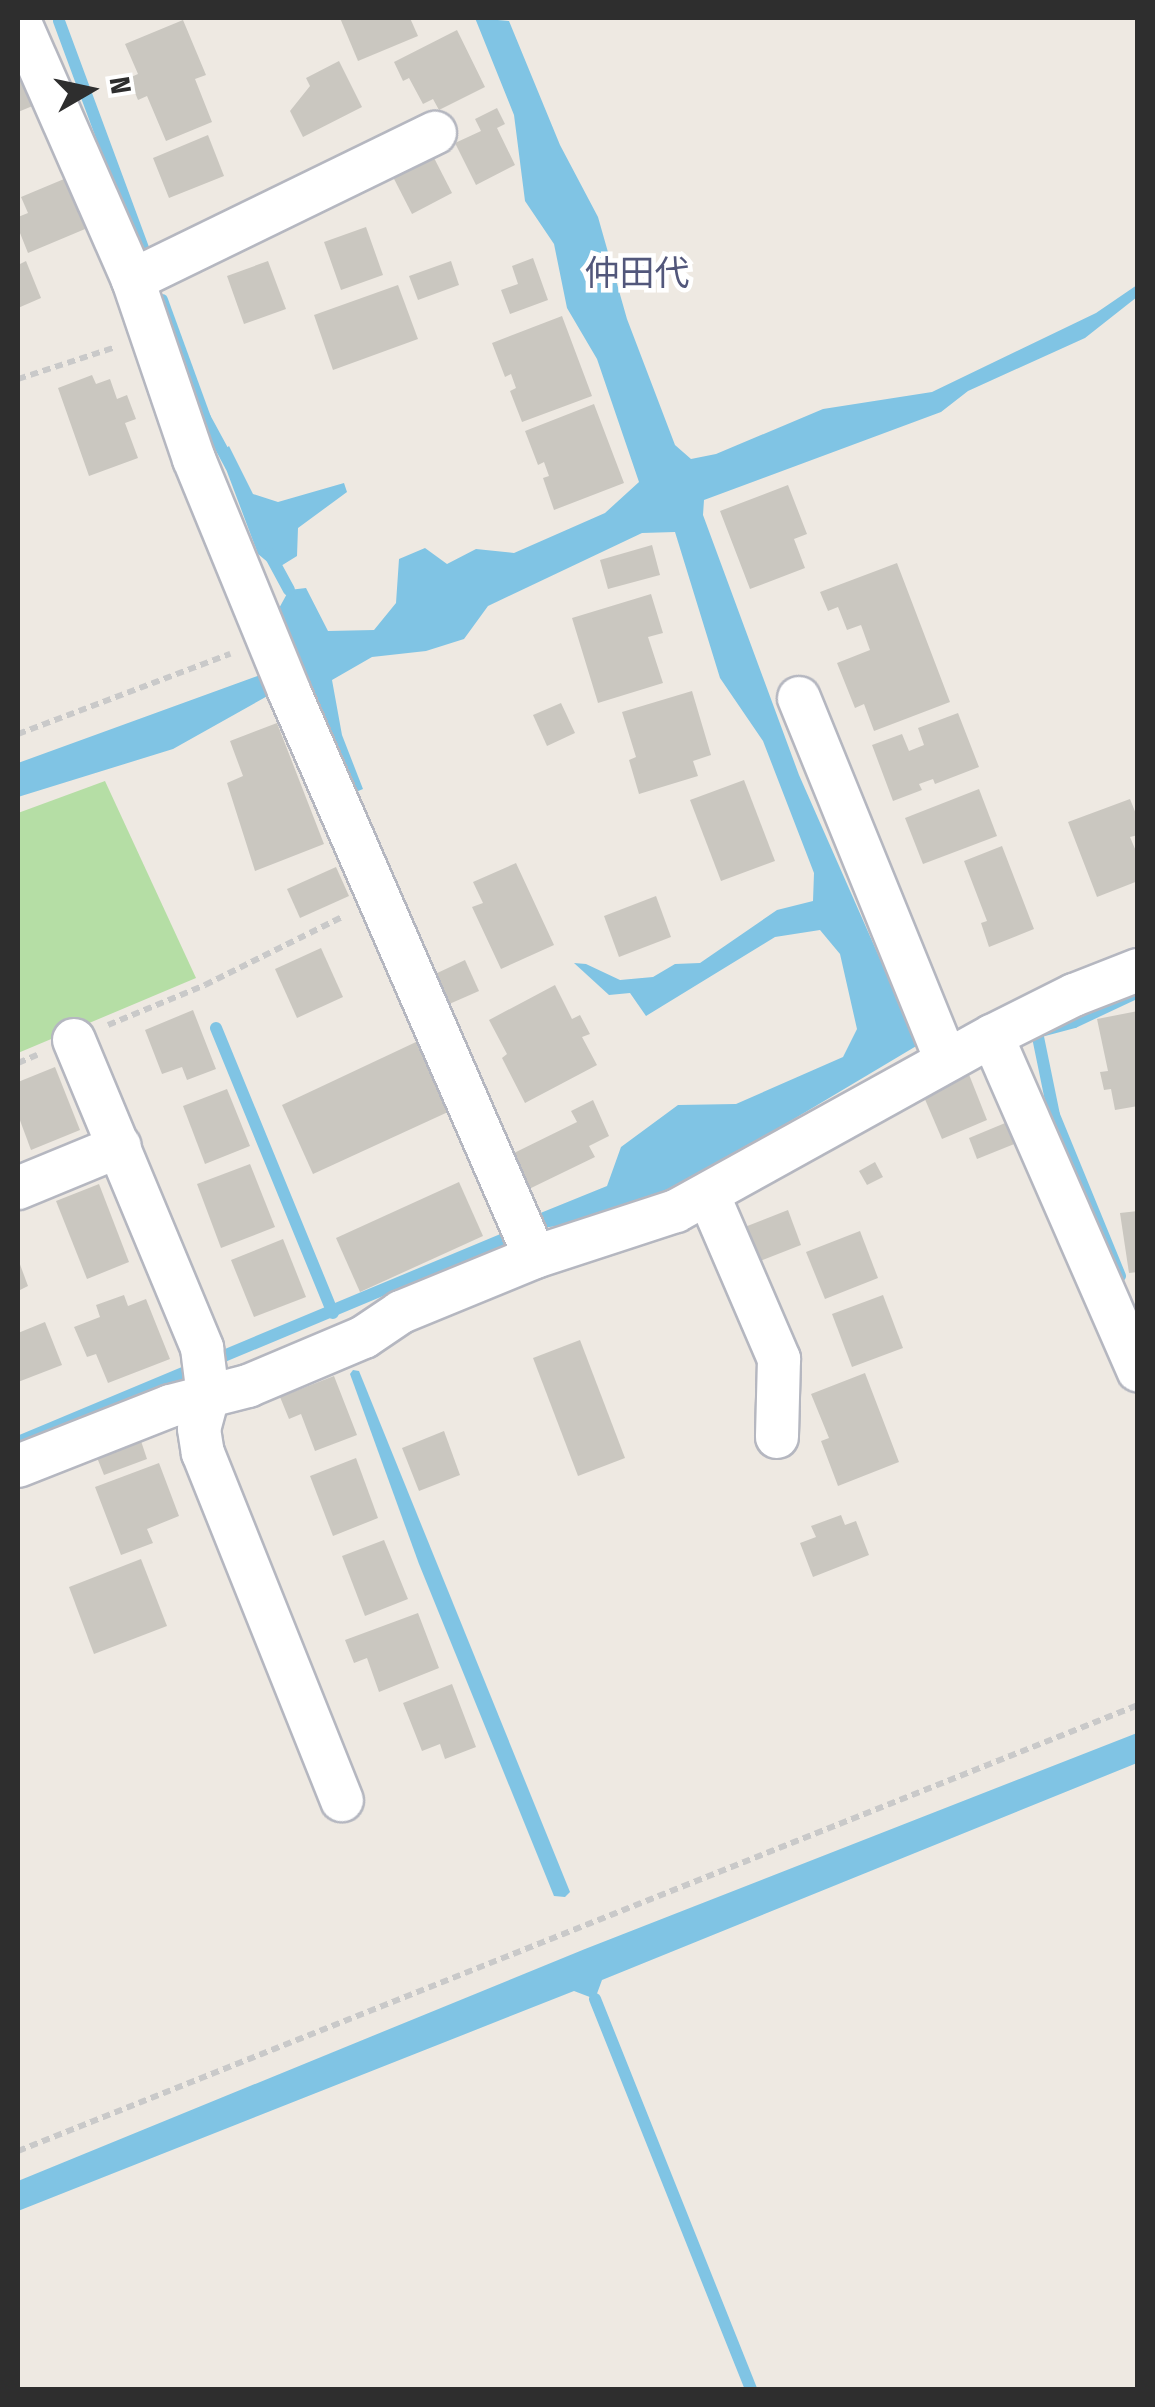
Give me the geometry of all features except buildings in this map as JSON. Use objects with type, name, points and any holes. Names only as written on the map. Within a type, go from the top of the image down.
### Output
[{"type":"street","points":[[18,18],[149,274],[152,335],[194,458],[277,661],[535,1257]]},
{"type":"street","points":[[149,274],[434,133]]},
{"type":"street","points":[[799,698],[946,1060]]},
{"type":"street","points":[[18,1466],[170,1406],[248,1386],[364,1337],[401,1312],[535,1257],[676,1211],[992,1036],[1074,995],[1138,970]]},
{"type":"street","points":[[992,1036],[1138,1370]]},
{"type":"street","points":[[74,1040],[202,1348],[208,1396],[199,1429],[203,1453],[342,1800]]},
{"type":"street","points":[[18,1188],[120,1146]]},
{"type":"street","points":[[708,1194],[780,1359],[777,1437]]},
{"type":"path","points":[[18,380],[152,335]]},
{"type":"path","points":[[18,734],[277,661]]},
{"type":"path","points":[[18,1063],[204,984],[379,898]]},
{"type":"path","points":[[18,2151],[1138,1705]]},
{"type":"green space","points":[[105,781],[196,978],[18,1053],[18,813]]},
{"type":"water","points":[[475,18],[509,21],[560,145],[598,217],[627,319],[675,445],[691,459],[716,454],[823,409],[932,392],[1096,313],[1137,285],[1137,297],[1085,338],[968,391],[941,412],[704,500],[703,515],[799,775],[918,1045],[680,1187],[580,1223],[542,1228],[538,1214],[607,1186],[621,1147],[678,1105],[736,1104],[843,1057],[857,1029],[840,954],[820,930],[775,937],[646,1016],[630,993],[609,995],[574,963],[586,964],[620,980],[653,977],[675,964],[700,963],[777,910],[813,901],[814,873],[763,741],[720,678],[675,532],[642,533],[488,606],[464,639],[426,651],[372,657],[332,680],[342,735],[363,789],[351,794],[271,694],[173,749],[18,797],[18,763],[285,666],[277,612],[289,590],[306,588],[328,631],[374,630],[396,603],[399,559],[425,548],[447,564],[476,549],[514,553],[605,513],[639,482],[597,359],[567,308],[554,244],[525,201],[514,115]]},
{"type":"water","points":[[229,446],[253,494],[278,502],[344,483],[347,492],[298,528],[297,556],[276,569],[258,554],[220,453]]},
{"type":"water","points":[[359,1371],[570,1892],[565,1897],[554,1896],[419,1564],[350,1374]]},
{"type":"water","points":[[1137,1733],[1137,1763],[602,1980],[595,1999],[574,1991],[18,2211],[18,2181],[585,1949]]},
{"type":"waterway","points":[[59,21],[150,267]]},
{"type":"waterway","points":[[162,300],[205,418],[231,466]]},
{"type":"waterway","points":[[269,553],[289,590]]},
{"type":"waterway","points":[[1120,1276],[1054,1115],[1037,1032],[1074,1022],[1138,992]]},
{"type":"waterway","points":[[216,1028],[333,1313]]},
{"type":"waterway","points":[[18,1442],[518,1233]]},
{"type":"waterway","points":[[595,1999],[751,2390]]},
{"type":"district","name":"仲田代","points":[[637,273]]}]
